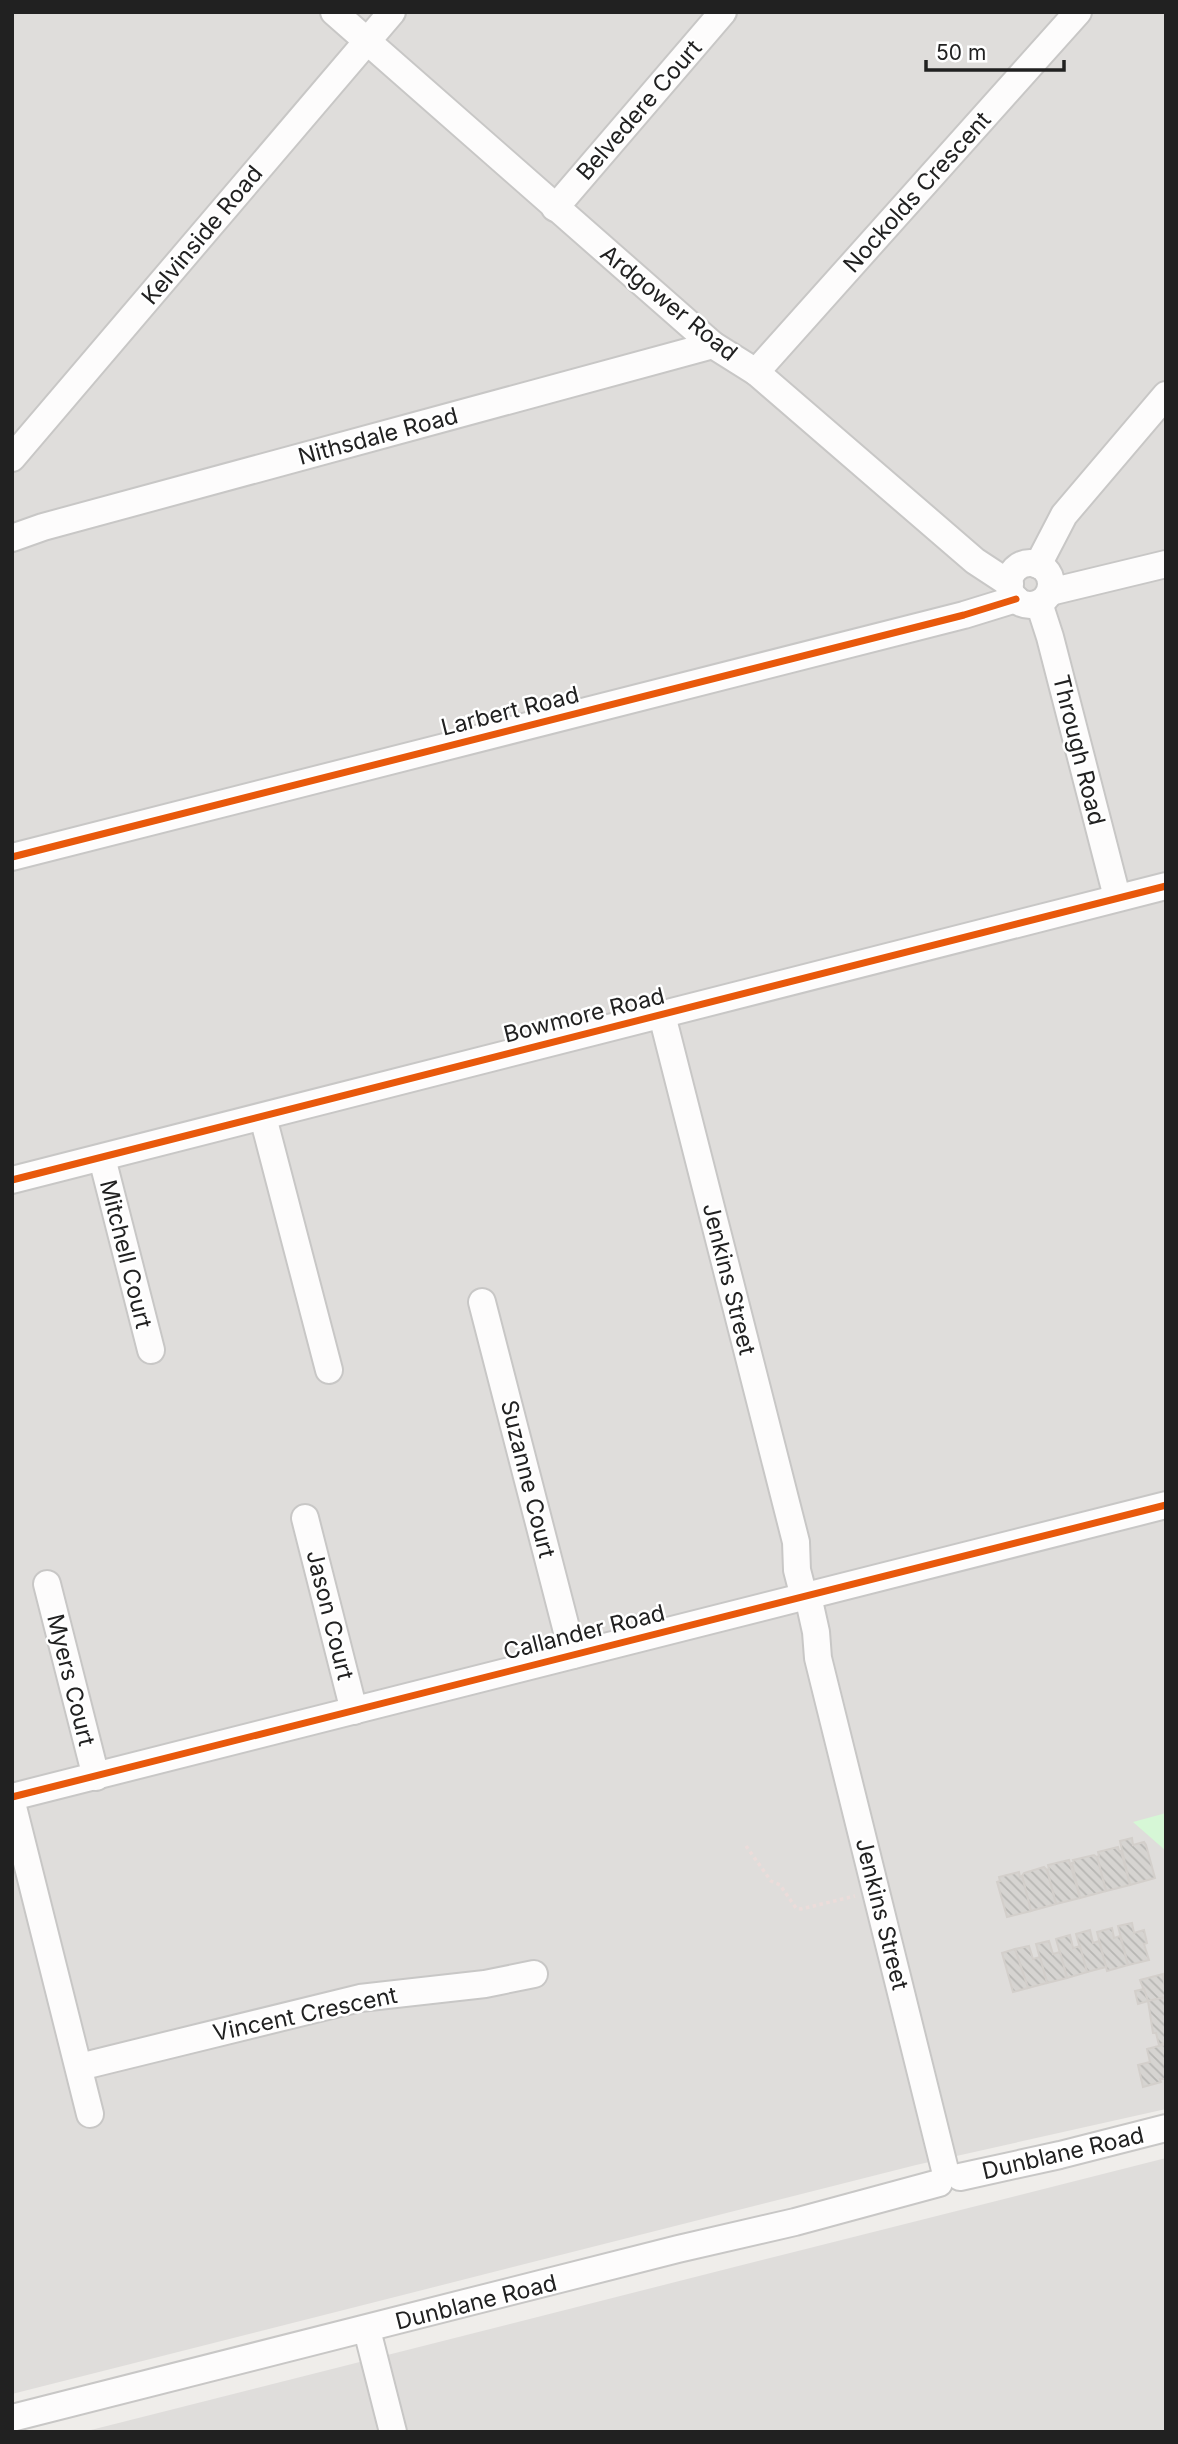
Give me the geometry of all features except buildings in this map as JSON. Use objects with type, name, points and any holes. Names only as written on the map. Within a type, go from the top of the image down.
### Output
[{"type":"street","name":"Ardgower Road","points":[[334,12],[713,345],[756,372],[975,561],[1029,595]]},
{"type":"street","name":"Kelvinside Road","points":[[12,458],[392,12]]},
{"type":"street","name":"Belvedere Court","points":[[555,208],[723,12]]},
{"type":"street","name":"Nockolds Crescent","points":[[756,372],[1078,12]]},
{"type":"street","name":"Nithsdale Road","points":[[12,538],[43,527],[713,345]]},
{"type":"street","name":"Through Road","points":[[1117,897],[1050,637],[1029,595],[1051,579],[1038,565],[1064,516],[1166,395]]},
{"type":"street","points":[[12,515],[30,525],[43,527]]},
{"type":"street","points":[[1029,595],[1166,564]]},
{"type":"street","name":"Larbert Road","points":[[12,858],[951,619],[1029,595]]},
{"type":"street","name":"Bowmore Road","points":[[12,1180],[1166,886]]},
{"type":"street","name":"Jenkins Street","points":[[662,1015],[796,1542],[804,1555],[807,1637],[818,1658],[948,2177]]},
{"type":"street","points":[[262,1117],[329,1370]]},
{"type":"street","name":"Mitchell Court","points":[[102,1158],[151,1350]]},
{"type":"street","name":"Suzanne Court","points":[[482,1302],[573,1655]]},
{"type":"street","name":"Callander Road","points":[[12,1797],[1166,1505]]},
{"type":"street","name":"Jason Court","points":[[305,1518],[354,1711]]},
{"type":"street","name":"Myers Court","points":[[47,1584],[96,1777]]},
{"type":"street","points":[[12,1803],[90,2114]]},
{"type":"street","name":"Vincent Crescent","points":[[79,2067],[360,1998],[485,1984],[534,1974]]},
{"type":"street","name":"Dunblane Road","points":[[12,2418],[678,2249],[795,2222],[948,2177],[1060,2155],[1166,2128]]},
{"type":"street","points":[[367,2330],[393,2432]]},
{"type":"path","points":[[746,1846],[771,1881],[780,1885],[796,1908],[857,1895],[859,1903],[878,1899]]},
{"type":"shaded area","points":[[12,12],[1166,12],[1166,2109],[916,2165],[12,2394]]},
{"type":"shaded area","points":[[1166,2158],[1166,2432],[83,2432],[790,2253]]},
{"type":"green space","points":[[1166,1813],[1166,1851],[1133,1822]]},
{"type":"cycle path","points":[[12,857],[964,615],[1016,599]]},
{"type":"cycle path","points":[[12,1180],[1166,886]]},
{"type":"cycle path","points":[[12,1797],[1166,1505]]}]
